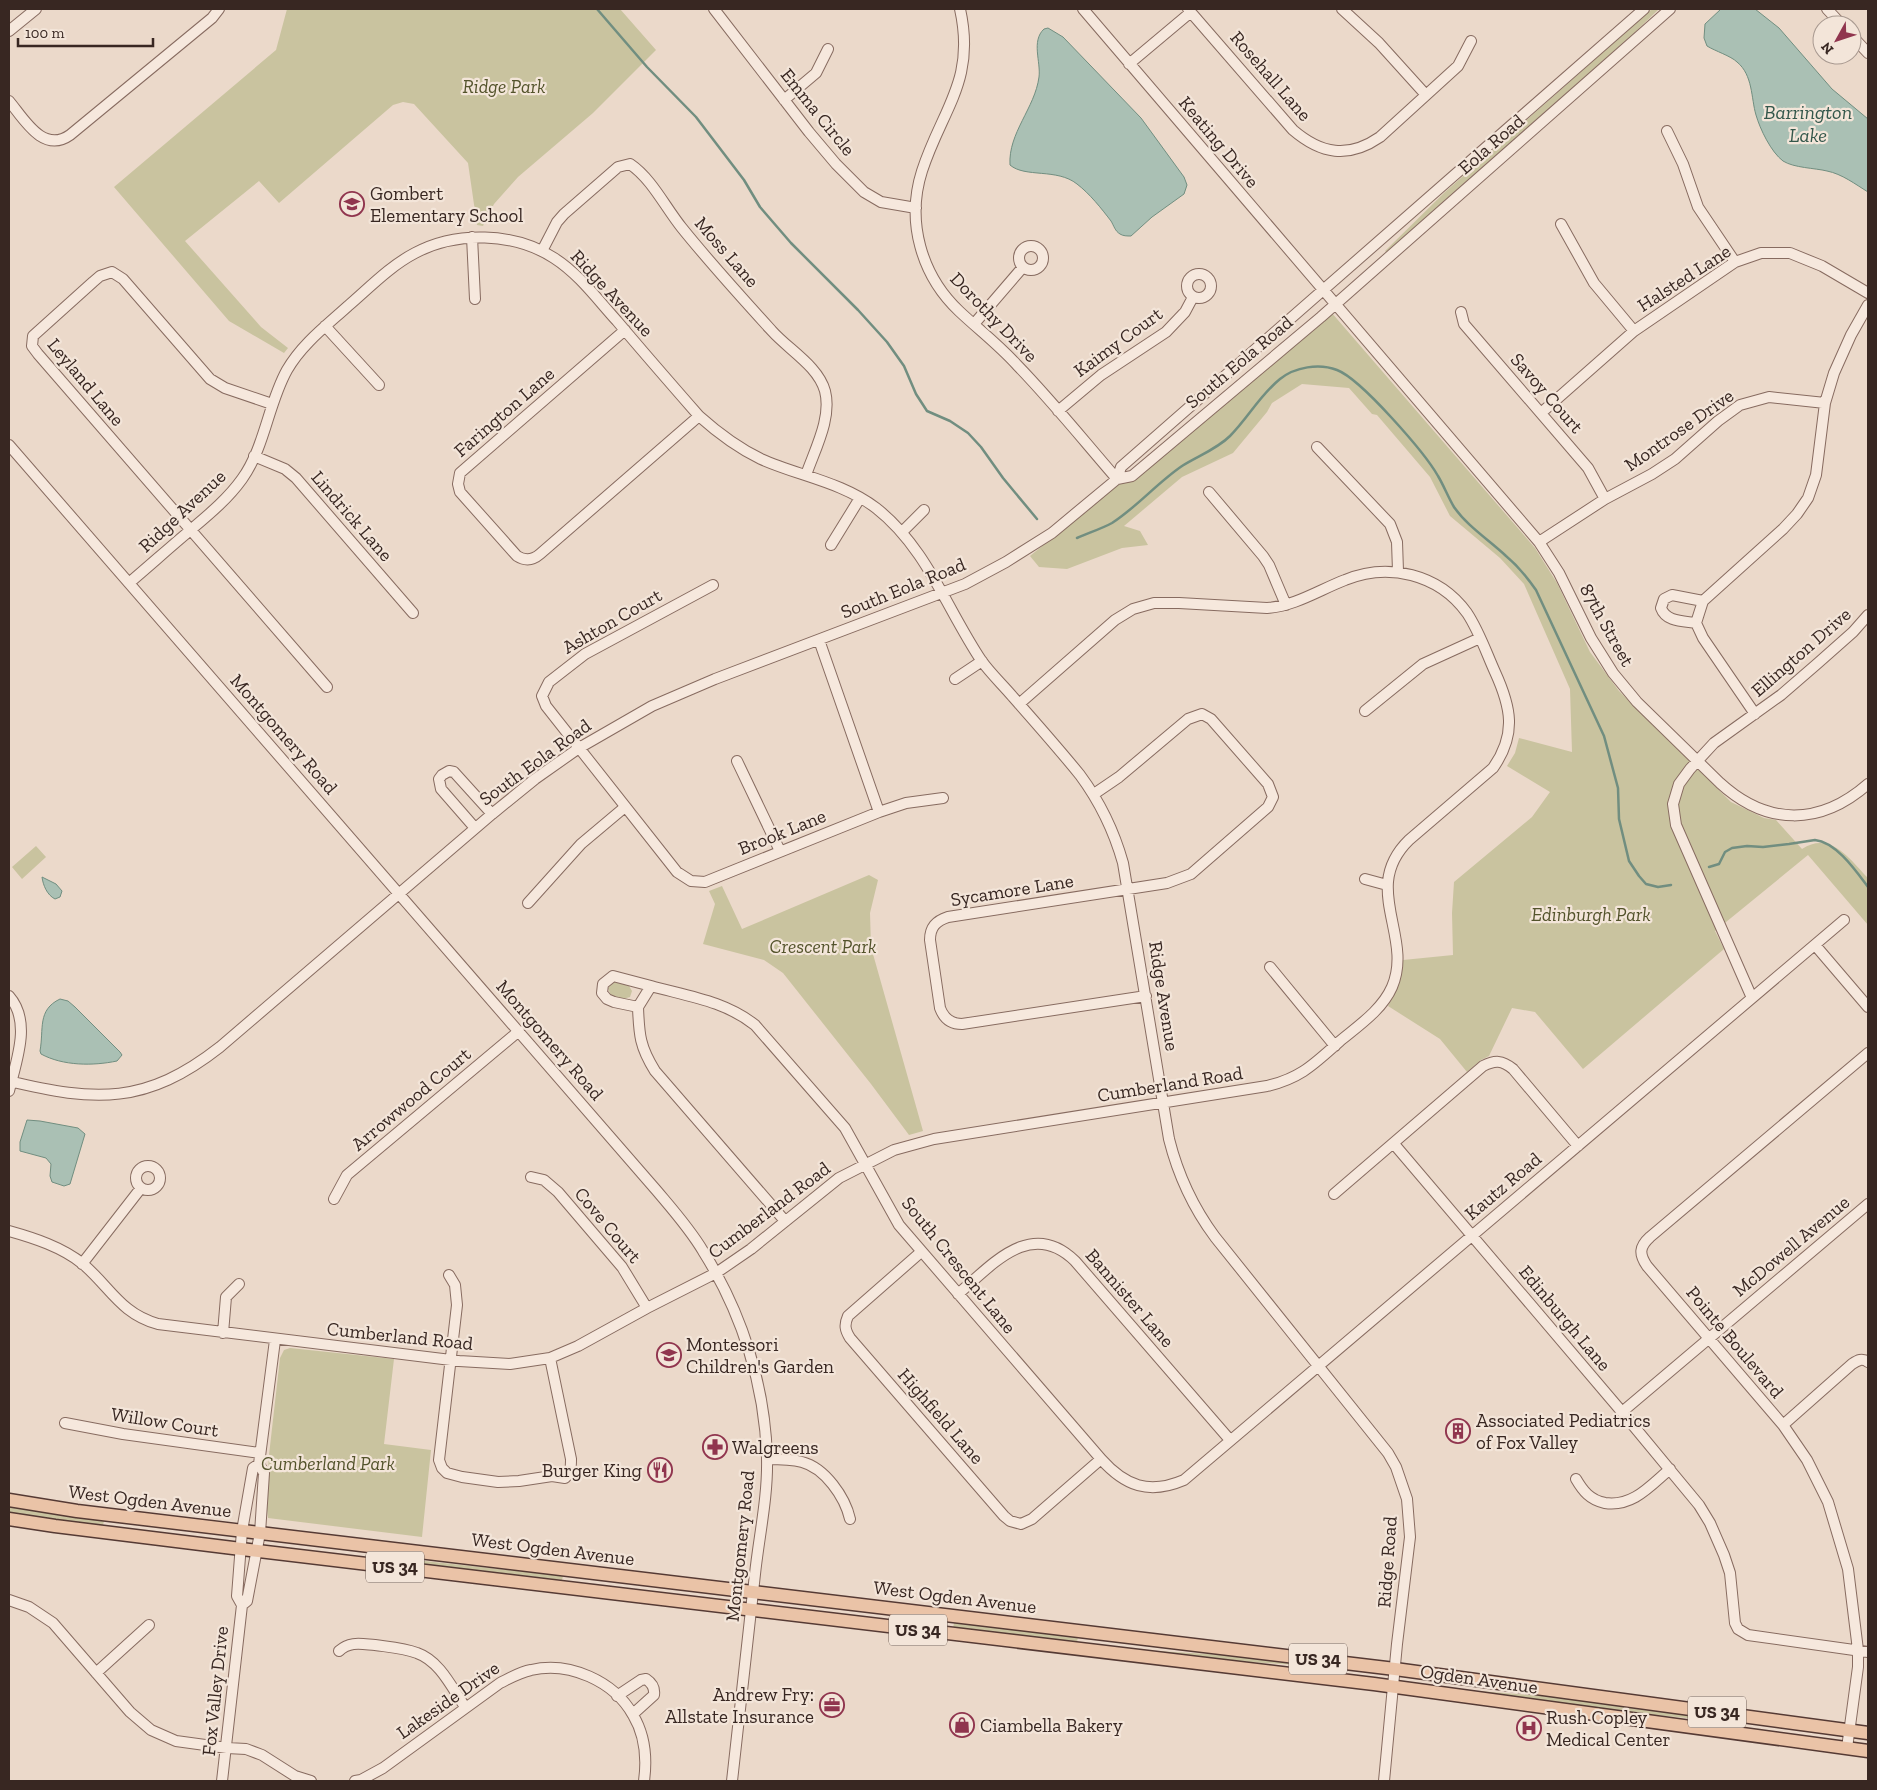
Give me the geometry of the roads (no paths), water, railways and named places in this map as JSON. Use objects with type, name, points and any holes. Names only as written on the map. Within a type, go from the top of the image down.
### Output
[{"type":"main road","name":"West Ogden Avenue","points":[[9,1500],[87,1512],[1092,1632]]},
{"type":"main road","name":"West Ogden Avenue","points":[[9,1519],[257,1551],[1085,1649]]},
{"type":"main road","name":"Ogden Avenue","points":[[1092,1632],[1395,1669],[1868,1733]]},
{"type":"main road","points":[[1085,1649],[1092,1632]]},
{"type":"main road","name":"Ogden Avenue","points":[[1085,1649],[1393,1687],[1868,1751]]},
{"type":"street","points":[[9,31],[36,9]]},
{"type":"street","points":[[9,101],[41,138],[50,141],[60,141],[70,136],[212,18],[219,9]]},
{"type":"street","name":"Emma Circle","points":[[714,9],[823,150],[864,192],[881,202],[916,208]]},
{"type":"street","name":"Dorothy Drive","points":[[960,9],[965,37],[963,69],[918,185],[916,208],[918,240],[927,267],[935,282],[950,301],[1017,364],[1117,479]]},
{"type":"street","name":"Keating Drive","points":[[1083,9],[1329,298]]},
{"type":"street","points":[[1342,9],[1379,43],[1426,95]]},
{"type":"street","name":"Eola Road","points":[[1329,298],[1644,9]]},
{"type":"street","name":"Eola Road","points":[[1329,298],[1670,9]]},
{"type":"street","points":[[1129,64],[1190,10]]},
{"type":"street","name":"Rosehall Lane","points":[[1190,10],[1293,130],[1306,142],[1336,152],[1352,151],[1368,145],[1380,137],[1458,66],[1471,41]]},
{"type":"street","points":[[784,100],[816,73],[828,49]]},
{"type":"street","points":[[1667,131],[1683,164],[1698,207],[1735,262]]},
{"type":"street","name":"Moss Lane","points":[[542,251],[557,222],[564,214],[618,167],[630,164],[642,172],[685,231],[764,323],[810,368],[820,381],[825,393],[827,412],[806,475]]},
{"type":"street","points":[[1560,224],[1594,283],[1634,331]]},
{"type":"street","points":[[472,237],[475,299]]},
{"type":"street","name":"Ridge Avenue","points":[[129,583],[232,492],[244,476],[254,456],[282,381],[291,363],[306,344],[405,259],[433,245],[472,237],[504,239],[542,251],[554,258],[575,274],[699,416],[726,439],[763,460],[841,488],[860,498],[876,509],[902,532],[928,567],[982,661],[1075,769],[1094,794],[1114,836],[1123,863],[1163,1103],[1175,1161],[1193,1203],[1215,1236],[1318,1366]]},
{"type":"street","name":"Halsted Lane","points":[[1541,413],[1634,331],[1735,262],[1761,253],[1790,253],[1822,266],[1868,292]]},
{"type":"street","points":[[974,324],[1023,268]]},
{"type":"street","name":"Leyland Lane","points":[[272,404],[225,388],[210,378],[123,279],[112,272],[100,276],[92,282],[33,336],[32,346],[38,354],[327,687]]},
{"type":"street","name":"Kaimy Court","points":[[1058,411],[1101,375],[1166,332],[1185,312],[1193,297]]},
{"type":"street","name":"South Eola Road","points":[[1117,479],[1121,467],[1329,298]]},
{"type":"street","name":"South Eola Road","points":[[9,1085],[72,1094],[106,1095],[134,1092],[180,1075],[220,1047],[534,779],[579,748],[629,718],[677,694],[942,593],[986,573],[1052,533],[1117,479],[1132,476],[1329,298]]},
{"type":"street","name":"87th Street","points":[[1329,298],[1539,542],[1559,573],[1591,638],[1613,673],[1638,702],[1698,761]]},
{"type":"street","points":[[1755,714],[1703,638],[1696,623],[1703,600],[1783,529],[1808,498],[1816,475],[1825,403],[1834,374],[1851,335],[1868,305]]},
{"type":"street","name":"Savoy Court","points":[[1460,312],[1464,324],[1588,468],[1605,499]]},
{"type":"street","points":[[325,326],[379,385]]},
{"type":"street","name":"Farington Lane","points":[[625,330],[460,473],[458,484],[464,497],[517,556],[525,560],[533,559],[699,416]]},
{"type":"street","name":"Montrose Drive","points":[[1539,542],[1605,499],[1652,474],[1675,459],[1718,421],[1740,405],[1769,397],[1825,403]]},
{"type":"street","name":"Montgomery Road","points":[[9,444],[678,1216],[704,1251],[716,1273],[732,1305],[754,1366],[763,1408],[767,1459],[762,1522],[732,1781]]},
{"type":"street","points":[[1317,447],[1390,524],[1397,542],[1398,571]]},
{"type":"street","name":"Lindrick Lane","points":[[254,456],[284,469],[296,478],[413,613]]},
{"type":"street","points":[[1209,492],[1263,556],[1269,565],[1286,605]]},
{"type":"street","points":[[831,545],[860,498]]},
{"type":"street","points":[[902,532],[924,510]]},
{"type":"street","name":"Cumberland Road","points":[[9,1231],[45,1243],[82,1264],[118,1302],[137,1316],[158,1324],[223,1334],[499,1365],[550,1358],[578,1346],[716,1273],[751,1249],[839,1178],[894,1150],[934,1139],[1284,1082],[1302,1073],[1381,1005],[1388,996],[1398,967],[1387,885],[1392,864],[1402,847],[1493,768],[1505,746],[1510,718],[1508,703],[1468,615],[1447,592],[1428,581],[1398,571],[1354,576],[1286,605],[1267,608],[1167,602],[1149,604],[1133,609],[1116,620],[1019,704]]},
{"type":"street","name":"Ashton Court","points":[[579,748],[546,706],[542,696],[549,682],[585,654],[713,585]]},
{"type":"street","points":[[1696,623],[1672,620],[1664,615],[1660,608],[1664,599],[1672,595],[1703,600]]},
{"type":"street","name":"Ellington Drive","points":[[1698,761],[1714,743],[1781,695],[1853,632],[1868,615]]},
{"type":"street","points":[[1365,711],[1424,664],[1480,638]]},
{"type":"street","points":[[818,640],[879,812]]},
{"type":"street","points":[[954,679],[982,661]]},
{"type":"street","points":[[1094,794],[1120,777],[1188,719],[1202,714],[1211,719],[1268,784],[1273,797],[1268,807],[1191,874],[1176,881],[1128,889]]},
{"type":"street","name":"Brook Lane","points":[[579,748],[677,872],[691,881],[697,882],[710,880],[879,812],[906,803],[943,798]]},
{"type":"street","points":[[737,761],[780,852]]},
{"type":"street","points":[[1752,998],[1676,825],[1674,804],[1679,784],[1698,761],[1734,796],[1750,805],[1784,815],[1803,815],[1820,813],[1834,808],[1846,802],[1868,784]]},
{"type":"street","points":[[475,828],[441,789],[439,779],[442,775],[450,771],[454,772],[492,814]]},
{"type":"street","points":[[528,902],[581,844],[626,806]]},
{"type":"street","points":[[1365,879],[1387,885]]},
{"type":"street","name":"Sycamore Lane","points":[[1128,889],[948,917],[936,922],[930,932],[930,940],[940,1008],[942,1014],[950,1022],[962,1024],[1146,996]]},
{"type":"street","name":"Kautz Road","points":[[1184,1480],[1844,920]]},
{"type":"street","points":[[1815,945],[1868,1007]]},
{"type":"street","points":[[1270,967],[1335,1046]]},
{"type":"street","name":"South Crescent Lane","points":[[638,1007],[607,999],[602,993],[603,984],[614,976],[716,1004],[740,1014],[755,1025],[845,1128],[899,1225],[1100,1459],[1122,1478],[1145,1487],[1172,1485],[1184,1480]]},
{"type":"street","points":[[651,986],[638,1007],[640,1041],[648,1061],[655,1072],[785,1221]]},
{"type":"street","points":[[9,996],[21,1021],[21,1034],[9,1085]]},
{"type":"street","name":"Arrowwood Court","points":[[334,1200],[347,1175],[519,1031]]},
{"type":"street","name":"Pointe Boulevard","points":[[1847,1748],[1858,1667],[1858,1650],[1848,1569],[1836,1525],[1818,1479],[1795,1441],[1782,1424],[1647,1266],[1640,1252],[1641,1247],[1650,1237],[1868,1053]]},
{"type":"street","points":[[1334,1194],[1483,1066],[1498,1061],[1513,1069],[1578,1146]]},
{"type":"street","name":"Edinburgh Lane","points":[[1394,1144],[1699,1505],[1718,1539],[1730,1573],[1735,1623],[1738,1629],[1748,1635],[1868,1652]]},
{"type":"street","name":"Cove Court","points":[[531,1177],[544,1180],[558,1192],[622,1267],[647,1308]]},
{"type":"street","points":[[82,1264],[141,1188]]},
{"type":"street","name":"McDowell Avenue","points":[[1622,1412],[1868,1204]]},
{"type":"street","name":"Bannister Lane","points":[[958,1294],[1002,1256],[1019,1246],[1040,1243],[1063,1251],[1075,1261],[1230,1440]]},
{"type":"street","name":"Highfield Lane","points":[[921,1252],[853,1311],[845,1323],[850,1338],[1010,1521],[1021,1524],[1032,1518],[1100,1459]]},
{"type":"street","points":[[449,1275],[455,1284],[457,1305],[439,1460],[442,1468],[447,1473],[462,1477],[512,1482],[552,1476],[564,1478],[569,1474],[571,1459],[550,1358]]},
{"type":"street","points":[[223,1334],[226,1297],[239,1284]]},
{"type":"street","name":"Fox Valley Drive","points":[[222,1781],[242,1605],[237,1596],[242,1530],[253,1468],[259,1458],[275,1340]]},
{"type":"street","points":[[1782,1424],[1852,1364],[1863,1359],[1868,1362]]},
{"type":"street","name":"Ridge Road","points":[[1318,1366],[1388,1453],[1396,1467],[1407,1499],[1410,1537],[1384,1781]]},
{"type":"street","name":"Willow Court","points":[[65,1423],[259,1458]]},
{"type":"street","name":"Fox Valley Drive","points":[[242,1605],[247,1601],[260,1533],[264,1473],[259,1458]]},
{"type":"street","points":[[767,1459],[802,1462],[811,1465],[839,1492],[844,1499],[850,1519]]},
{"type":"street","points":[[1576,1479],[1585,1494],[1594,1499],[1614,1504],[1624,1503],[1642,1494],[1670,1469]]},
{"type":"street","points":[[9,1600],[29,1607],[47,1618],[130,1712],[150,1730],[176,1740],[262,1754],[295,1776],[311,1781]]},
{"type":"street","points":[[96,1673],[149,1625]]},
{"type":"street","points":[[338,1651],[344,1646],[353,1643],[399,1649],[419,1654],[438,1668],[465,1707]]},
{"type":"street","name":"Lakeside Drive","points":[[355,1781],[362,1780],[383,1768],[465,1707],[510,1678],[527,1671],[546,1668],[565,1668],[594,1678],[617,1696],[633,1714],[643,1743],[646,1767],[644,1781]]},
{"type":"street","points":[[617,1696],[641,1680],[646,1680],[653,1686],[654,1695],[633,1714]]},
{"type":"water","name":"Barrington Lake","points":[[1721,9],[1755,9],[1779,28],[1832,89],[1868,119],[1868,192],[1838,174],[1788,163],[1783,161],[1774,152],[1766,140],[1758,121],[1746,73],[1734,60],[1707,46],[1704,38],[1705,24]]},
{"type":"water","points":[[1048,28],[1063,37],[1141,118],[1184,177],[1187,185],[1184,194],[1152,217],[1131,236],[1124,236],[1118,233],[1111,221],[1091,197],[1069,179],[1051,174],[1024,171],[1010,165],[1013,142],[1037,88],[1039,77],[1038,39],[1044,29]]},
{"type":"water","points":[[42,877],[56,884],[62,891],[60,897],[55,899],[50,895],[44,886]]},
{"type":"water","points":[[60,999],[68,1001],[75,1007],[120,1052],[122,1055],[117,1061],[98,1064],[78,1064],[59,1061],[41,1054],[42,1028],[45,1014],[53,1003]]},
{"type":"water","points":[[27,1120],[78,1128],[85,1134],[70,1184],[64,1186],[52,1182],[50,1176],[51,1164],[46,1158],[20,1151],[20,1142]]},
{"type":"waterway","points":[[597,9],[647,67],[696,117],[744,180],[760,207],[791,243],[887,342],[904,366],[916,394],[927,411],[950,421],[968,433],[1037,519]]},
{"type":"waterway","points":[[1077,538],[1112,523],[1182,466],[1225,441],[1266,392],[1286,375],[1307,367],[1323,367],[1337,370],[1348,376],[1376,401],[1420,451],[1438,476],[1459,514],[1514,564],[1536,590],[1604,736],[1618,788],[1619,819],[1629,861],[1646,884],[1658,887],[1671,885]]},
{"type":"waterway","points":[[1709,867],[1719,864],[1725,852],[1732,848],[1747,846],[1763,847],[1815,840],[1830,846],[1845,858],[1868,887]]},
{"type":"place","name":"Gombert Elementary School","points":[[352,204]]},
{"type":"place","name":"Montessori Children's Garden","points":[[669,1355]]},
{"type":"place","name":"Associated Pediatrics of Fox Valley","points":[[1458,1431]]},
{"type":"place","name":"Walgreens","points":[[715,1447]]},
{"type":"place","name":"Burger King","points":[[660,1470]]},
{"type":"place","name":"Andrew Fry: Allstate Insurance","points":[[832,1705]]},
{"type":"place","name":"Ciambella Bakery","points":[[962,1725]]},
{"type":"place","name":"Rush Copley Medical Center","points":[[1529,1728]]},
{"type":"park label","name":"Ridge Park","points":[[504,86]]},
{"type":"park label","name":"Edinburgh Park","points":[[1591,914]]},
{"type":"park label","name":"Crescent Park","points":[[823,946]]},
{"type":"park label","name":"Cumberland Park","points":[[328,1463]]}]
